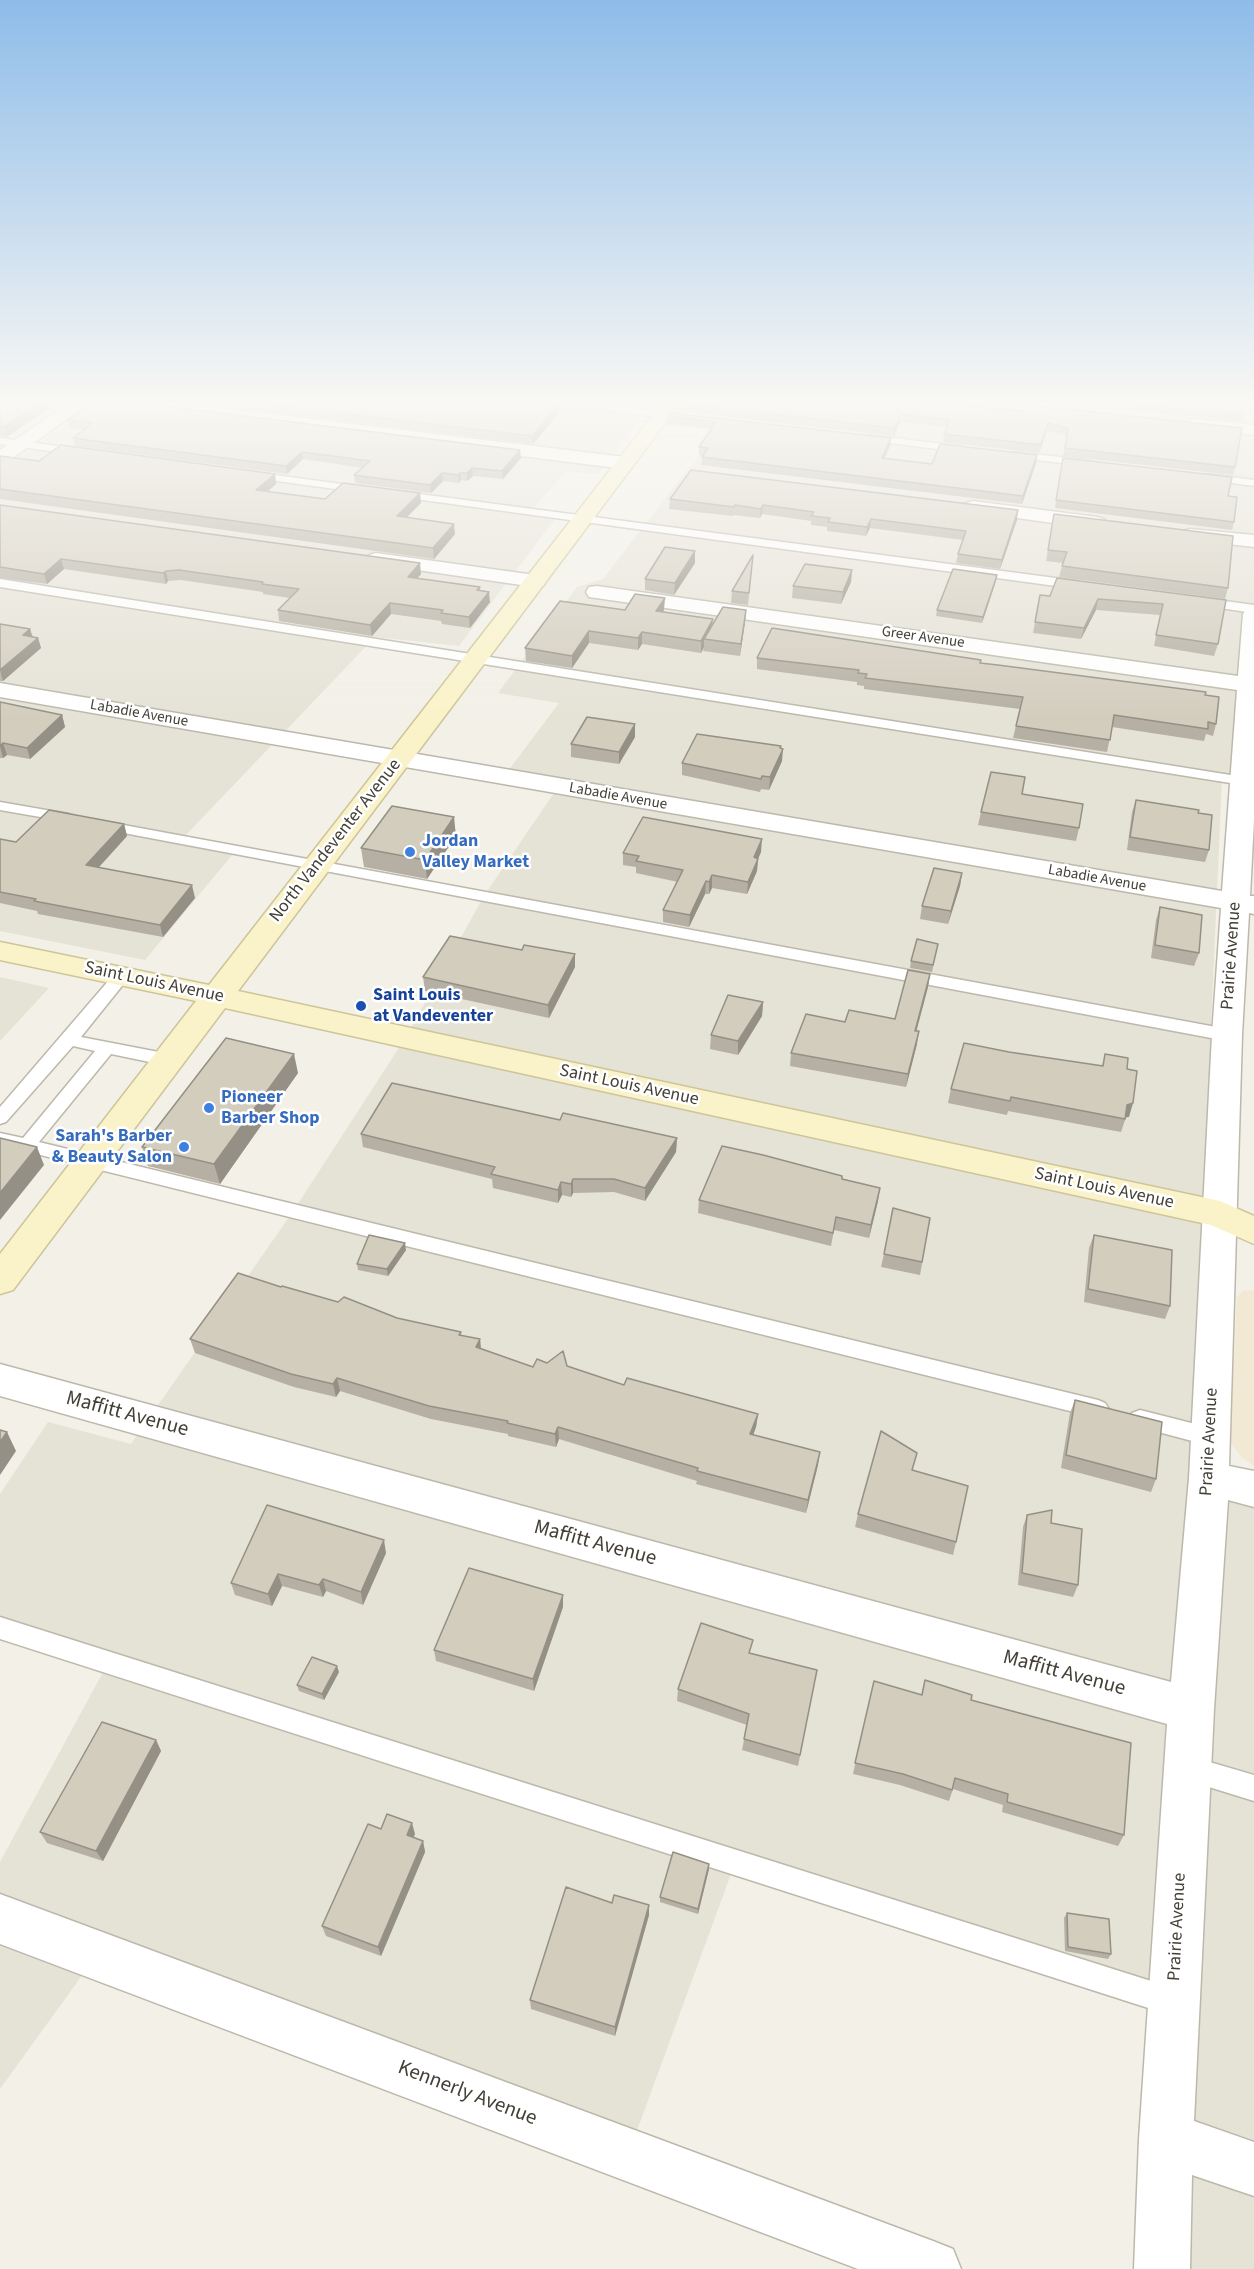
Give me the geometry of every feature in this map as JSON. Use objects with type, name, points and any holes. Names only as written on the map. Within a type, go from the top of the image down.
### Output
[{"type":"main road","name":"North Vandeventer Avenue","points":[[0,1280],[591,508]]},
{"type":"main road","name":"Saint Louis Avenue","points":[[0,951],[217,996],[1237,1222]]},
{"type":"street","points":[[979,508],[1110,525]]},
{"type":"street","points":[[1169,532],[1254,541]]},
{"type":"street","points":[[356,556],[535,581]]},
{"type":"street","name":"Greer Avenue","points":[[597,592],[1250,685]]},
{"type":"street","name":"Prairie Avenue","points":[[1161,2269],[1166,2139],[1191,1709],[1211,1437],[1237,1222],[1227,1035],[1245,904],[1243,781],[1254,614]]},
{"type":"street","name":"Labadie Avenue","points":[[0,690],[1245,904]]},
{"type":"street","name":"Maffitt Avenue","points":[[0,1380],[1191,1709]]},
{"type":"street","points":[[1209,1478],[1254,1489]]},
{"type":"street","name":"Kennerly Avenue","points":[[0,1919],[933,2269]]},
{"type":"street","points":[[1166,2139],[1254,2169]]},
{"type":"lane","points":[[500,508],[1090,587]]},
{"type":"lane","points":[[0,584],[1243,781]]},
{"type":"lane","points":[[1195,601],[1254,609]]},
{"type":"lane","points":[[0,806],[1227,1035]]},
{"type":"lane","points":[[0,1118],[123,976]]},
{"type":"lane","points":[[69,1040],[169,1060]]},
{"type":"lane","points":[[27,1145],[108,1047]]},
{"type":"lane","points":[[0,1139],[1211,1437]]},
{"type":"lane","points":[[0,1628],[1174,2002]]},
{"type":"lane","points":[[1187,1769],[1254,1788]]},
{"type":"shaded area","points":[[0,508],[534,508],[531,511],[557,516],[459,646],[375,637],[182,839],[237,849],[145,960],[0,931]]},
{"type":"shaded area","points":[[658,508],[1254,508],[1254,781],[1222,777],[1211,1025],[1227,1035],[1209,1478],[1254,1489],[1254,2269],[1161,2269],[1173,2002],[735,1863],[628,2155],[83,1974],[0,2089],[0,1862],[108,1663],[0,1622],[0,1494],[48,1422],[131,1444],[294,1210],[406,1037],[484,896],[558,787],[508,771],[559,703],[498,693],[577,587],[603,579]]},
{"type":"shaded area","points":[[0,977],[49,988],[0,1041]]},
{"type":"shaded area","points":[[1254,1290],[1254,1466],[1241,1457],[1230,1441],[1237,1297],[1243,1291]]},
{"type":"building","points":[[0,508],[21,508],[420,563],[408,577],[480,587],[477,590],[489,592],[469,617],[441,613],[443,610],[390,603],[370,625],[278,610],[299,589],[262,584],[263,582],[179,570],[163,573],[61,559],[44,574],[0,567]]},
{"type":"building","points":[[139,508],[405,508],[397,516],[454,524],[433,548]]},
{"type":"building","points":[[784,508],[1001,508],[1018,510],[1002,560],[958,554],[966,531],[871,519],[867,527],[828,522],[830,518],[811,516],[814,512]]},
{"type":"building","points":[[1120,508],[1236,508],[1234,522]]},
{"type":"building","points":[[1054,514],[1233,536],[1228,588],[1062,566],[1067,552],[1048,550]]},
{"type":"building","points":[[665,547],[695,551],[675,583],[645,579]]},
{"type":"building","points":[[753,555],[749,593],[732,591]]},
{"type":"building","points":[[805,564],[852,570],[843,592],[793,586]]},
{"type":"building","points":[[953,569],[997,575],[983,617],[937,610]]},
{"type":"building","points":[[1057,578],[1226,600],[1218,644],[1156,635],[1163,604],[1098,599],[1084,628],[1035,622],[1040,595],[1050,596]]},
{"type":"building","points":[[635,594],[665,598],[656,611],[713,619],[701,641],[642,632],[638,638],[589,631],[572,656],[525,648],[560,601],[625,610]]},
{"type":"building","points":[[723,607],[746,610],[741,644],[704,639]]},
{"type":"building","points":[[0,624],[30,629],[23,635],[38,638],[0,670]]},
{"type":"building","points":[[772,628],[981,660],[980,663],[1206,692],[1205,695],[1219,697],[1216,724],[1208,722],[1208,729],[1114,715],[1110,740],[1016,726],[1023,697],[865,678],[867,674],[858,673],[859,670],[757,658]]},
{"type":"building","points":[[0,702],[62,715],[27,748],[3,743],[0,746]]},
{"type":"building","points":[[587,717],[635,724],[619,752],[571,744]]},
{"type":"building","points":[[697,734],[781,746],[780,748],[783,749],[770,777],[762,776],[761,779],[682,763]]},
{"type":"building","points":[[991,772],[1025,777],[1022,794],[1083,804],[1079,828],[981,812]]},
{"type":"building","points":[[1136,800],[1199,810],[1198,813],[1212,815],[1209,850],[1130,837]]},
{"type":"building","points":[[392,806],[454,817],[425,860],[361,848]]},
{"type":"building","points":[[49,810],[124,824],[86,865],[192,885],[160,925],[34,901],[36,899],[0,892],[0,839],[16,842]]},
{"type":"building","points":[[643,817],[762,839],[754,857],[758,859],[748,882],[712,875],[709,882],[706,881],[690,915],[663,910],[683,870],[636,861],[639,856],[623,853]]},
{"type":"building","points":[[934,868],[962,873],[951,911],[922,906]]},
{"type":"building","points":[[1160,907],[1202,915],[1199,953],[1155,945]]},
{"type":"building","points":[[450,936],[522,950],[524,945],[575,954],[548,1005],[423,977]]},
{"type":"building","points":[[917,939],[938,944],[933,965],[911,961]]},
{"type":"building","points":[[908,970],[930,974],[915,1031],[919,1031],[908,1074],[791,1053],[806,1014],[845,1022],[849,1010],[895,1019]]},
{"type":"building","points":[[728,995],[763,1002],[738,1041],[711,1035]]},
{"type":"building","points":[[226,1038],[294,1054],[214,1164],[142,1147]]},
{"type":"building","points":[[964,1043],[1103,1066],[1105,1054],[1128,1058],[1127,1069],[1137,1071],[1133,1103],[1127,1105],[1125,1119],[1011,1097],[1010,1101],[951,1089]]},
{"type":"building","points":[[392,1083],[560,1120],[563,1113],[677,1138],[645,1188],[614,1179],[573,1179],[571,1184],[561,1182],[558,1190],[491,1174],[495,1167],[361,1134]]},
{"type":"building","points":[[0,1138],[37,1147],[0,1193]]},
{"type":"building","points":[[722,1146],[842,1176],[842,1179],[880,1188],[871,1225],[836,1217],[833,1233],[699,1200]]},
{"type":"building","points":[[893,1208],[930,1218],[922,1262],[884,1254]]},
{"type":"building","points":[[369,1235],[405,1243],[387,1269],[357,1264]]},
{"type":"building","points":[[1094,1235],[1172,1250],[1170,1306],[1088,1289]]},
{"type":"building","points":[[238,1273],[338,1302],[344,1297],[397,1318],[461,1332],[459,1335],[480,1339],[476,1347],[533,1367],[537,1359],[547,1363],[563,1351],[567,1366],[624,1385],[627,1378],[758,1414],[750,1434],[820,1452],[808,1500],[697,1471],[698,1468],[558,1427],[555,1434],[507,1423],[508,1421],[429,1406],[337,1378],[333,1384],[291,1374],[190,1339]]},
{"type":"building","points":[[1075,1400],[1162,1422],[1156,1479],[1066,1455]]},
{"type":"building","points":[[0,1430],[7,1432],[0,1442]]},
{"type":"building","points":[[881,1431],[917,1453],[912,1470],[968,1486],[956,1542],[858,1514]]},
{"type":"building","points":[[267,1505],[384,1540],[361,1592],[323,1579],[319,1585],[278,1574],[268,1594],[231,1583]]},
{"type":"building","points":[[1052,1510],[1051,1523],[1082,1529],[1078,1585],[1022,1573],[1027,1515]]},
{"type":"building","points":[[469,1568],[563,1595],[533,1679],[434,1650]]},
{"type":"building","points":[[701,1623],[753,1640],[749,1653],[817,1670],[800,1755],[744,1739],[749,1714],[678,1689]]},
{"type":"building","points":[[312,1657],[337,1666],[322,1694],[297,1685]]},
{"type":"building","points":[[925,1680],[972,1695],[971,1700],[1131,1743],[1124,1835],[1007,1802],[1008,1794],[955,1778],[952,1790],[903,1774],[855,1763],[874,1681],[922,1695]]},
{"type":"building","points":[[102,1722],[156,1740],[96,1851],[40,1832]]},
{"type":"building","points":[[387,1814],[412,1823],[407,1835],[423,1841],[378,1947],[322,1926],[368,1824],[381,1829]]},
{"type":"building","points":[[673,1852],[709,1864],[698,1909],[660,1897]]},
{"type":"building","points":[[566,1887],[612,1903],[614,1895],[649,1905],[615,2027],[530,2000]]},
{"type":"building","points":[[1067,1913],[1109,1919],[1111,1954],[1068,1947]]},
{"type":"place","name":"Jordan Valley Market","points":[[410,852]]},
{"type":"place","name":"Saint Louis at Vandeventer","points":[[361,1006]]},
{"type":"place","name":"Pioneer Barber Shop","points":[[209,1108]]},
{"type":"place","name":"Sarah's Barber & Beauty Salon","points":[[184,1147]]}]
